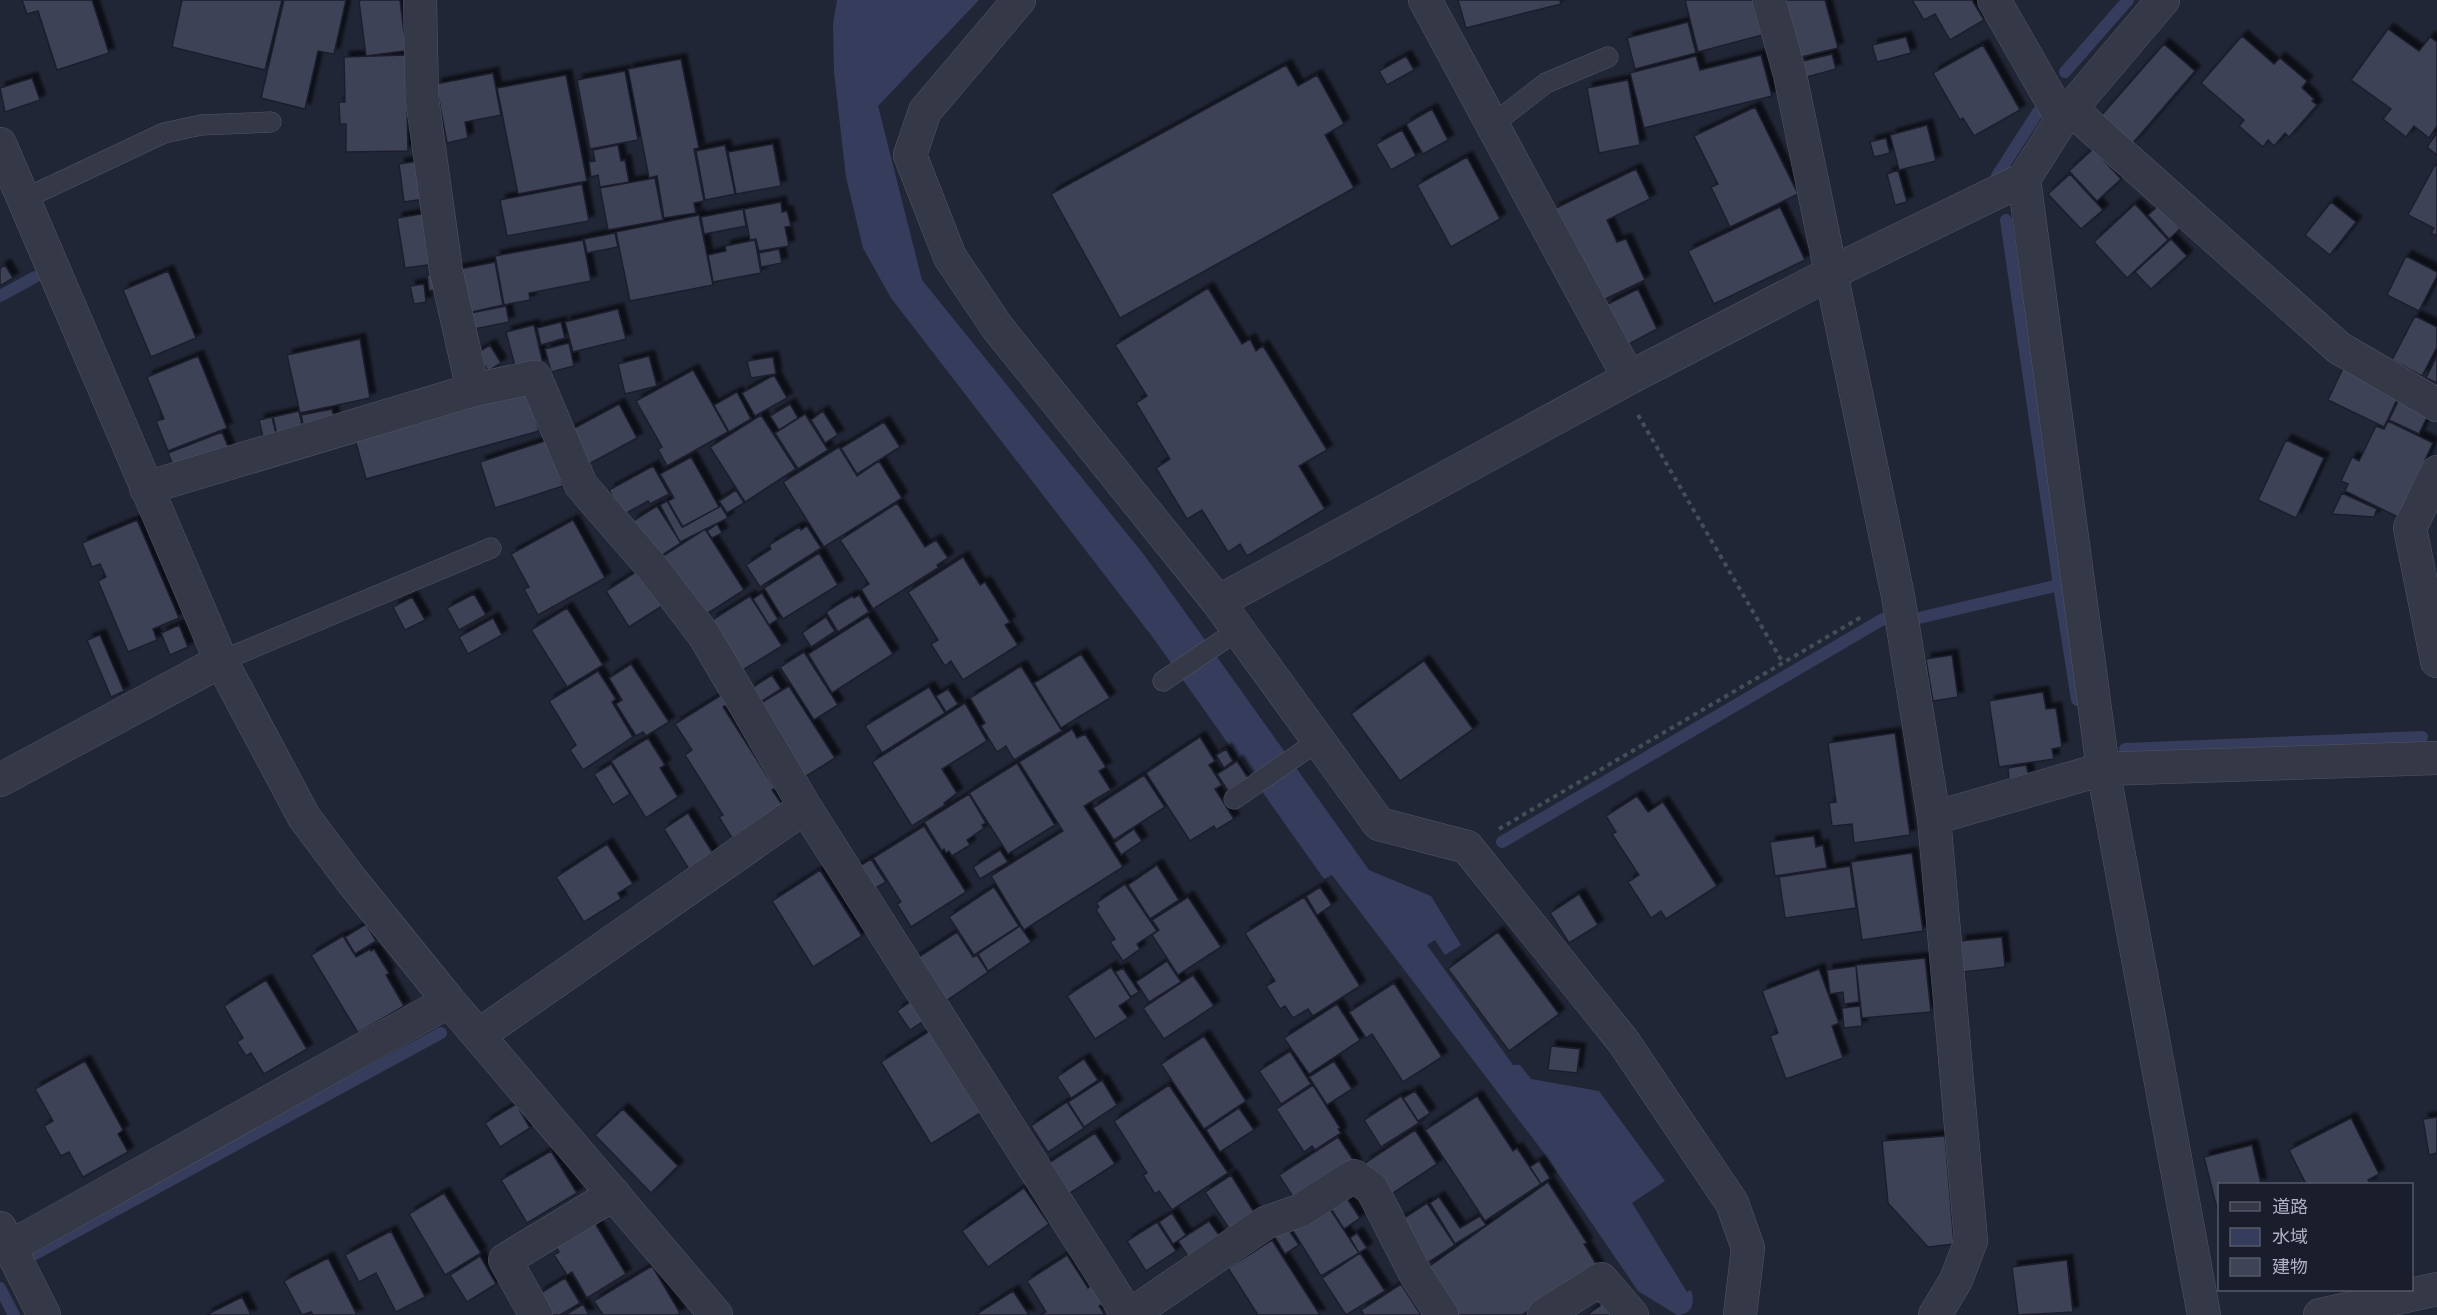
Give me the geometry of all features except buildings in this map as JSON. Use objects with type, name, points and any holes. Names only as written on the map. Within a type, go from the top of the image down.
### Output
[{"type":"street","points":[[420,0],[424,109],[446,270],[473,390]]},
{"type":"street","points":[[1019,0],[925,111],[910,155],[950,257],[997,327],[1218,602],[1230,636],[1308,748],[1379,824],[1467,847],[1623,1041],[1732,1203],[1748,1248],[1740,1315]]},
{"type":"street","points":[[1425,0],[1492,124],[1624,380]]},
{"type":"street","points":[[1769,0],[1790,75],[1898,596],[1934,818],[1971,1241],[1956,1280],[1935,1315]]},
{"type":"street","points":[[1994,0],[2067,114],[2338,348],[2437,405]]},
{"type":"street","points":[[1218,602],[1624,380],[1831,273],[2024,179],[2067,114],[2163,0]]},
{"type":"street","points":[[0,144],[220,661],[304,817],[352,881],[449,1001],[716,1315]]},
{"type":"street","points":[[2024,179],[2103,769],[2204,1315]]},
{"type":"street","points":[[146,488],[473,390],[535,377],[581,485],[651,566],[704,635],[805,807],[1129,1315],[1265,1223],[1299,1211],[1354,1176],[1372,1189],[1416,1275],[1442,1315]]},
{"type":"street","points":[[2437,472],[2410,528],[2437,661]]},
{"type":"street","points":[[0,780],[220,661]]},
{"type":"street","points":[[1934,818],[2103,769],[2437,758]]},
{"type":"street","points":[[479,1035],[805,807]]},
{"type":"street","points":[[44,1315],[5,1238],[449,1001]]},
{"type":"street","points":[[536,1315],[505,1260],[614,1194]]},
{"type":"street","points":[[1544,1315],[1601,1279],[1632,1315]]},
{"type":"street","points":[[2320,1315],[2437,1289]]},
{"type":"lane","points":[[1492,124],[1546,83],[1608,57]]},
{"type":"lane","points":[[24,199],[164,133],[201,125],[271,122]]},
{"type":"lane","points":[[220,661],[491,548]]},
{"type":"lane","points":[[1168,678],[1230,636]]},
{"type":"lane","points":[[1234,799],[1308,748]]},
{"type":"path","points":[[1624,380],[1783,663]]},
{"type":"path","points":[[1467,847],[1898,596]]},
{"type":"water","points":[[837,0],[979,0],[878,106],[922,280],[1145,556],[1369,870],[1431,896],[1461,945],[1445,955],[1435,940],[1427,945],[1513,1065],[1520,1065],[1531,1079],[1599,1091],[1665,1181],[1632,1203],[1687,1292],[1691,1290],[1693,1303],[1687,1313],[1677,1315],[1638,1291],[1544,1153],[1332,875],[1324,879],[1154,639],[891,298],[863,248],[846,177],[834,72],[833,24]]},
{"type":"waterway","points":[[2065,72],[2128,0]]},
{"type":"waterway","points":[[1997,176],[2038,112]]},
{"type":"waterway","points":[[1919,618],[2059,585],[2006,220]]},
{"type":"waterway","points":[[0,296],[35,277]]},
{"type":"waterway","points":[[2059,585],[2077,700]]},
{"type":"waterway","points":[[1502,842],[1883,619]]},
{"type":"waterway","points":[[2125,749],[2422,737]]},
{"type":"waterway","points":[[35,1254],[441,1033]]},
{"type":"waterway","points":[[0,1288],[14,1315]]}]
